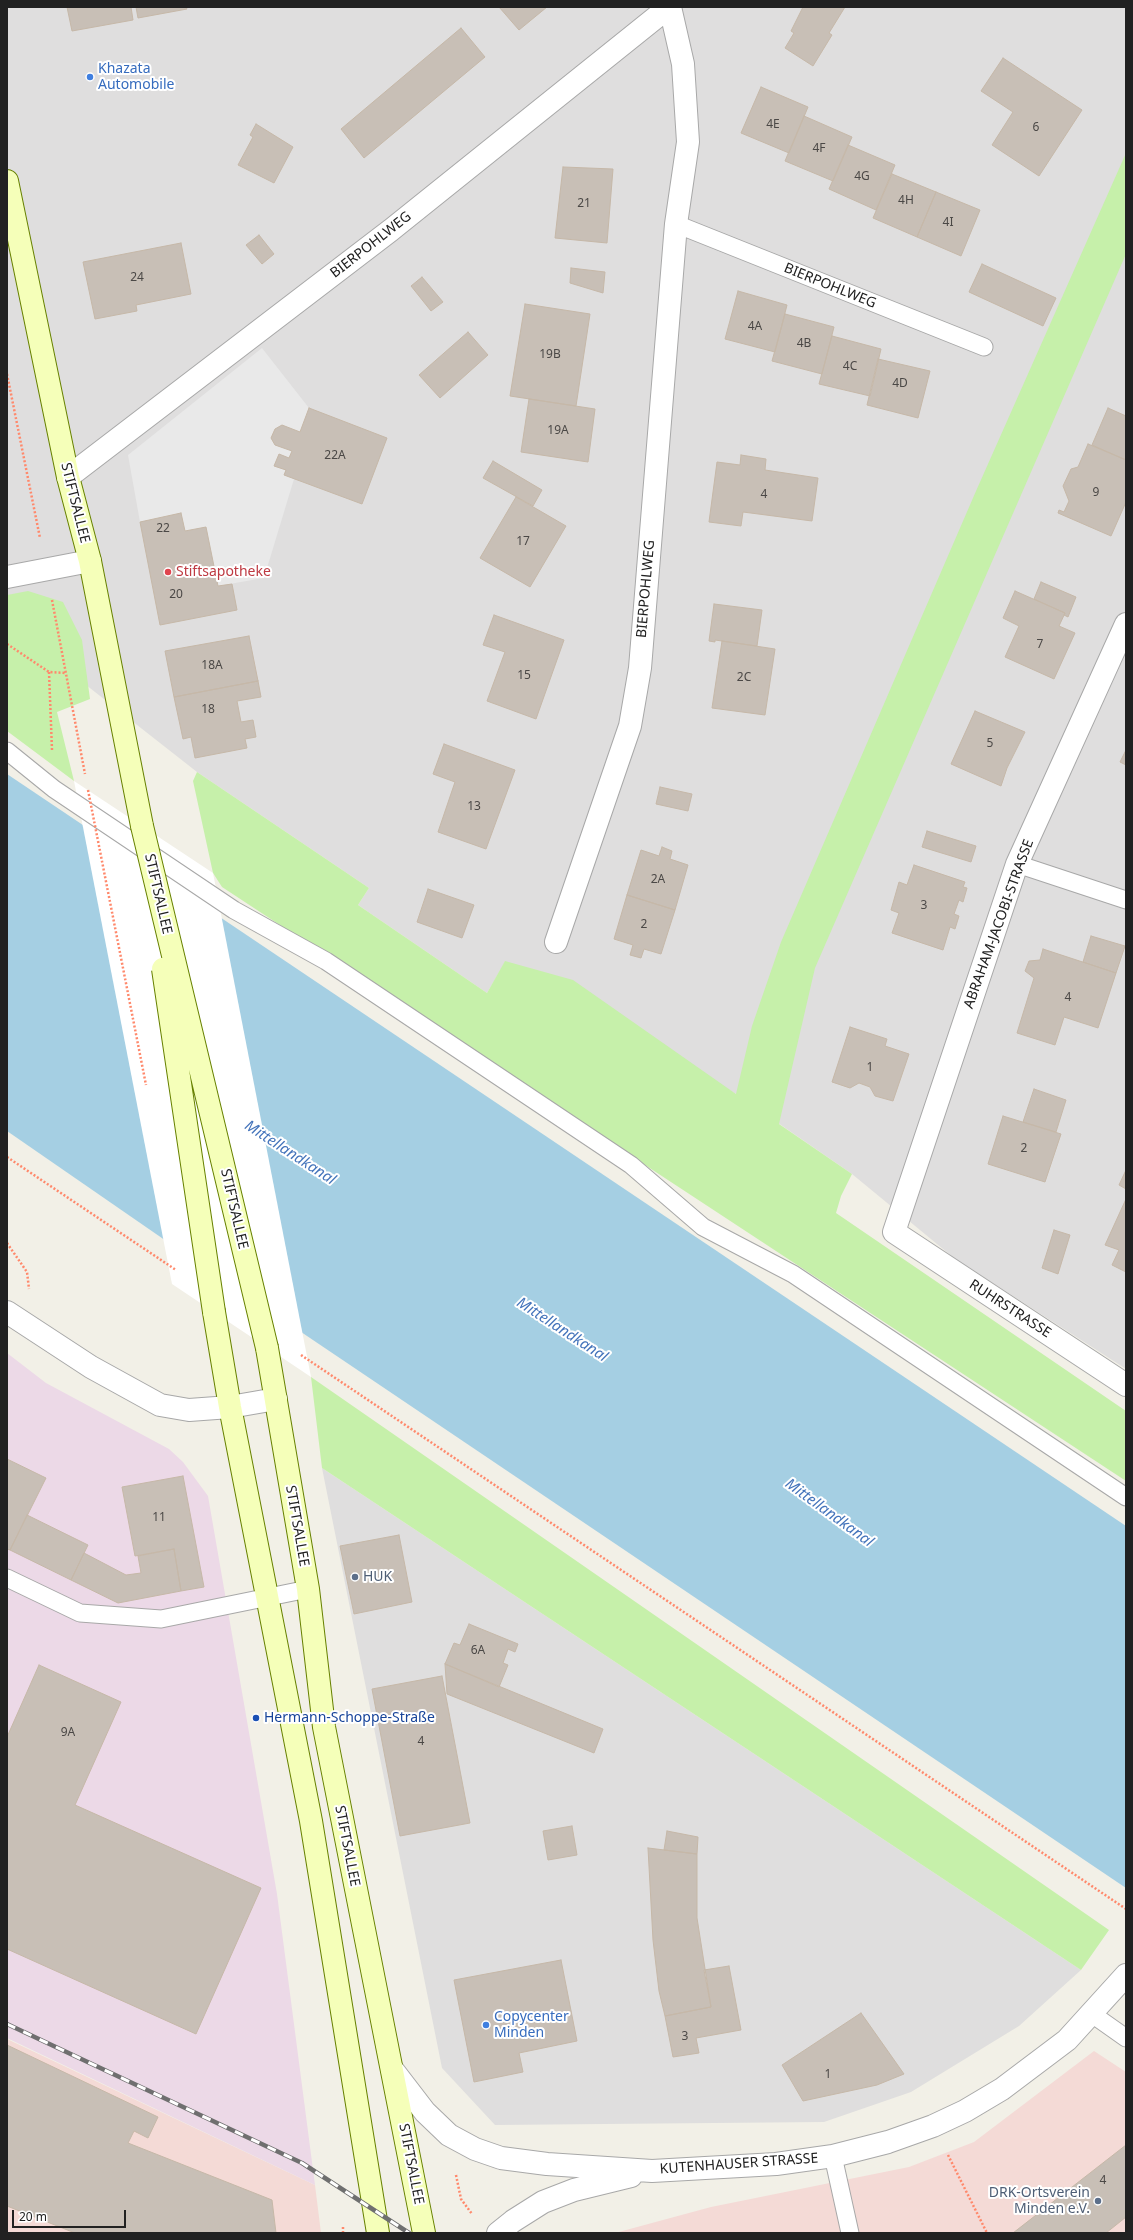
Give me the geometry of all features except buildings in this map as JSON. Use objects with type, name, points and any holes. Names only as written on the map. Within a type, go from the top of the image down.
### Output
[{"type":"main road","name":"STIFTSALLEE","points":[[7,181],[68,478],[90,561],[142,826],[267,1348],[308,1589],[324,1727],[424,2233]]},
{"type":"main road","name":"STIFTSALLEE","points":[[142,826],[214,1312],[230,1407],[311,1821],[378,2233]]},
{"type":"street","name":"BIERPOHLWEG","points":[[68,478],[391,230],[669,7],[683,64],[688,142],[676,224],[639,675],[630,726],[556,942]]},
{"type":"street","points":[[7,577],[90,561]]},
{"type":"street","name":"ABRAHAM-JACOBI-STRASSE","points":[[894,1232],[1017,864],[1126,624]]},
{"type":"street","name":"RUHRSTRASSE","points":[[894,1232],[1126,1385]]},
{"type":"street","points":[[15,1317],[91,1367],[160,1405],[188,1410],[230,1407],[276,1399]]},
{"type":"street","name":"KUTENHAUSER STRASSE","points":[[392,2069],[425,2112],[450,2135],[475,2149],[501,2158],[520,2161],[652,2171],[776,2164],[833,2156],[888,2142],[933,2126],[965,2111],[1002,2089],[1067,2040],[1120,1982]]},
{"type":"street","name":"KUTENHAUSER STRASSE","points":[[498,2233],[513,2221],[543,2202],[574,2190],[652,2171]]},
{"type":"lane","name":"BIERPOHLWEG","points":[[676,224],[984,347]]},
{"type":"lane","points":[[7,751],[54,789],[234,910],[326,961],[625,1161],[703,1227],[793,1274],[1126,1497]]},
{"type":"lane","points":[[1017,864],[1126,900]]},
{"type":"lane","points":[[7,1578],[80,1613],[161,1619],[308,1589]]},
{"type":"lane","points":[[1092,2014],[1126,2038]]},
{"type":"lane","points":[[833,2156],[850,2233]]},
{"type":"path","points":[[7,644],[49,672],[66,673]]},
{"type":"path","points":[[49,672],[54,789]]},
{"type":"path","points":[[88,790],[148,1093]]},
{"type":"path","points":[[7,1157],[179,1273]]},
{"type":"path","points":[[7,1243],[27,1272],[29,1287],[15,1317]]},
{"type":"path","points":[[299,1353],[1126,1909]]},
{"type":"path","points":[[933,2126],[987,2233]]},
{"type":"path","points":[[450,2135],[462,2199],[476,2219]]},
{"type":"shaded area","points":[[7,7],[1126,7],[1126,1369],[954,1258],[852,1174],[736,1094],[505,962],[487,993],[358,905],[369,888],[197,772],[7,623]]},
{"type":"shaded area","points":[[262,348],[309,408],[300,432],[282,425],[275,429],[271,438],[275,445],[292,451],[289,458],[279,454],[274,466],[286,470],[284,475],[294,479],[264,578],[218,586],[206,527],[185,531],[181,513],[140,522],[128,455]]},
{"type":"shaded area","points":[[7,1353],[46,1383],[169,1449],[183,1462],[208,1496],[277,1894],[315,2185],[7,2038]]},
{"type":"shaded area","points":[[322,1468],[1081,1970],[1019,2026],[911,2092],[824,2122],[495,2125],[442,2068]]},
{"type":"shaded area","points":[[7,2039],[315,2185],[321,2233],[7,2233]]},
{"type":"shaded area","points":[[1094,2051],[1126,2072],[1126,2233],[615,2233],[711,2207],[909,2167],[974,2142]]},
{"type":"green space","points":[[1126,153],[1126,254],[815,968],[779,1124],[852,1174],[841,1196],[836,1213],[1126,1411],[1126,1481],[222,887],[213,873],[193,781],[197,772],[369,888],[358,905],[487,993],[505,961],[573,980],[736,1094],[752,1026],[781,942],[976,491]]},
{"type":"green space","points":[[28,591],[63,602],[82,640],[90,699],[57,712],[74,781],[7,731],[7,595]]},
{"type":"green space","points":[[311,1377],[1109,1930],[1081,1970],[322,1468]]},
{"type":"water","name":"Mittellandkanal","points":[[7,774],[1126,1526],[1126,1888],[172,1245],[7,1131]]},
{"type":"pier","points":[[74,781],[213,873],[311,1377],[172,1284]]},
{"type":"railway","points":[[7,2024],[302,2163],[409,2233]]},
{"type":"place","name":"Khazata Automobile","points":[[90,77]]},
{"type":"place","name":"Stiftsapotheke","points":[[168,572]]},
{"type":"place","name":"HUK","points":[[355,1577]]},
{"type":"place","name":"Hermann-Schoppe-Straße","points":[[256,1718]]},
{"type":"place","name":"Copycenter Minden","points":[[486,2025]]},
{"type":"place","name":"DRK-Ortsverein Minden e.V.","points":[[1098,2201]]}]
